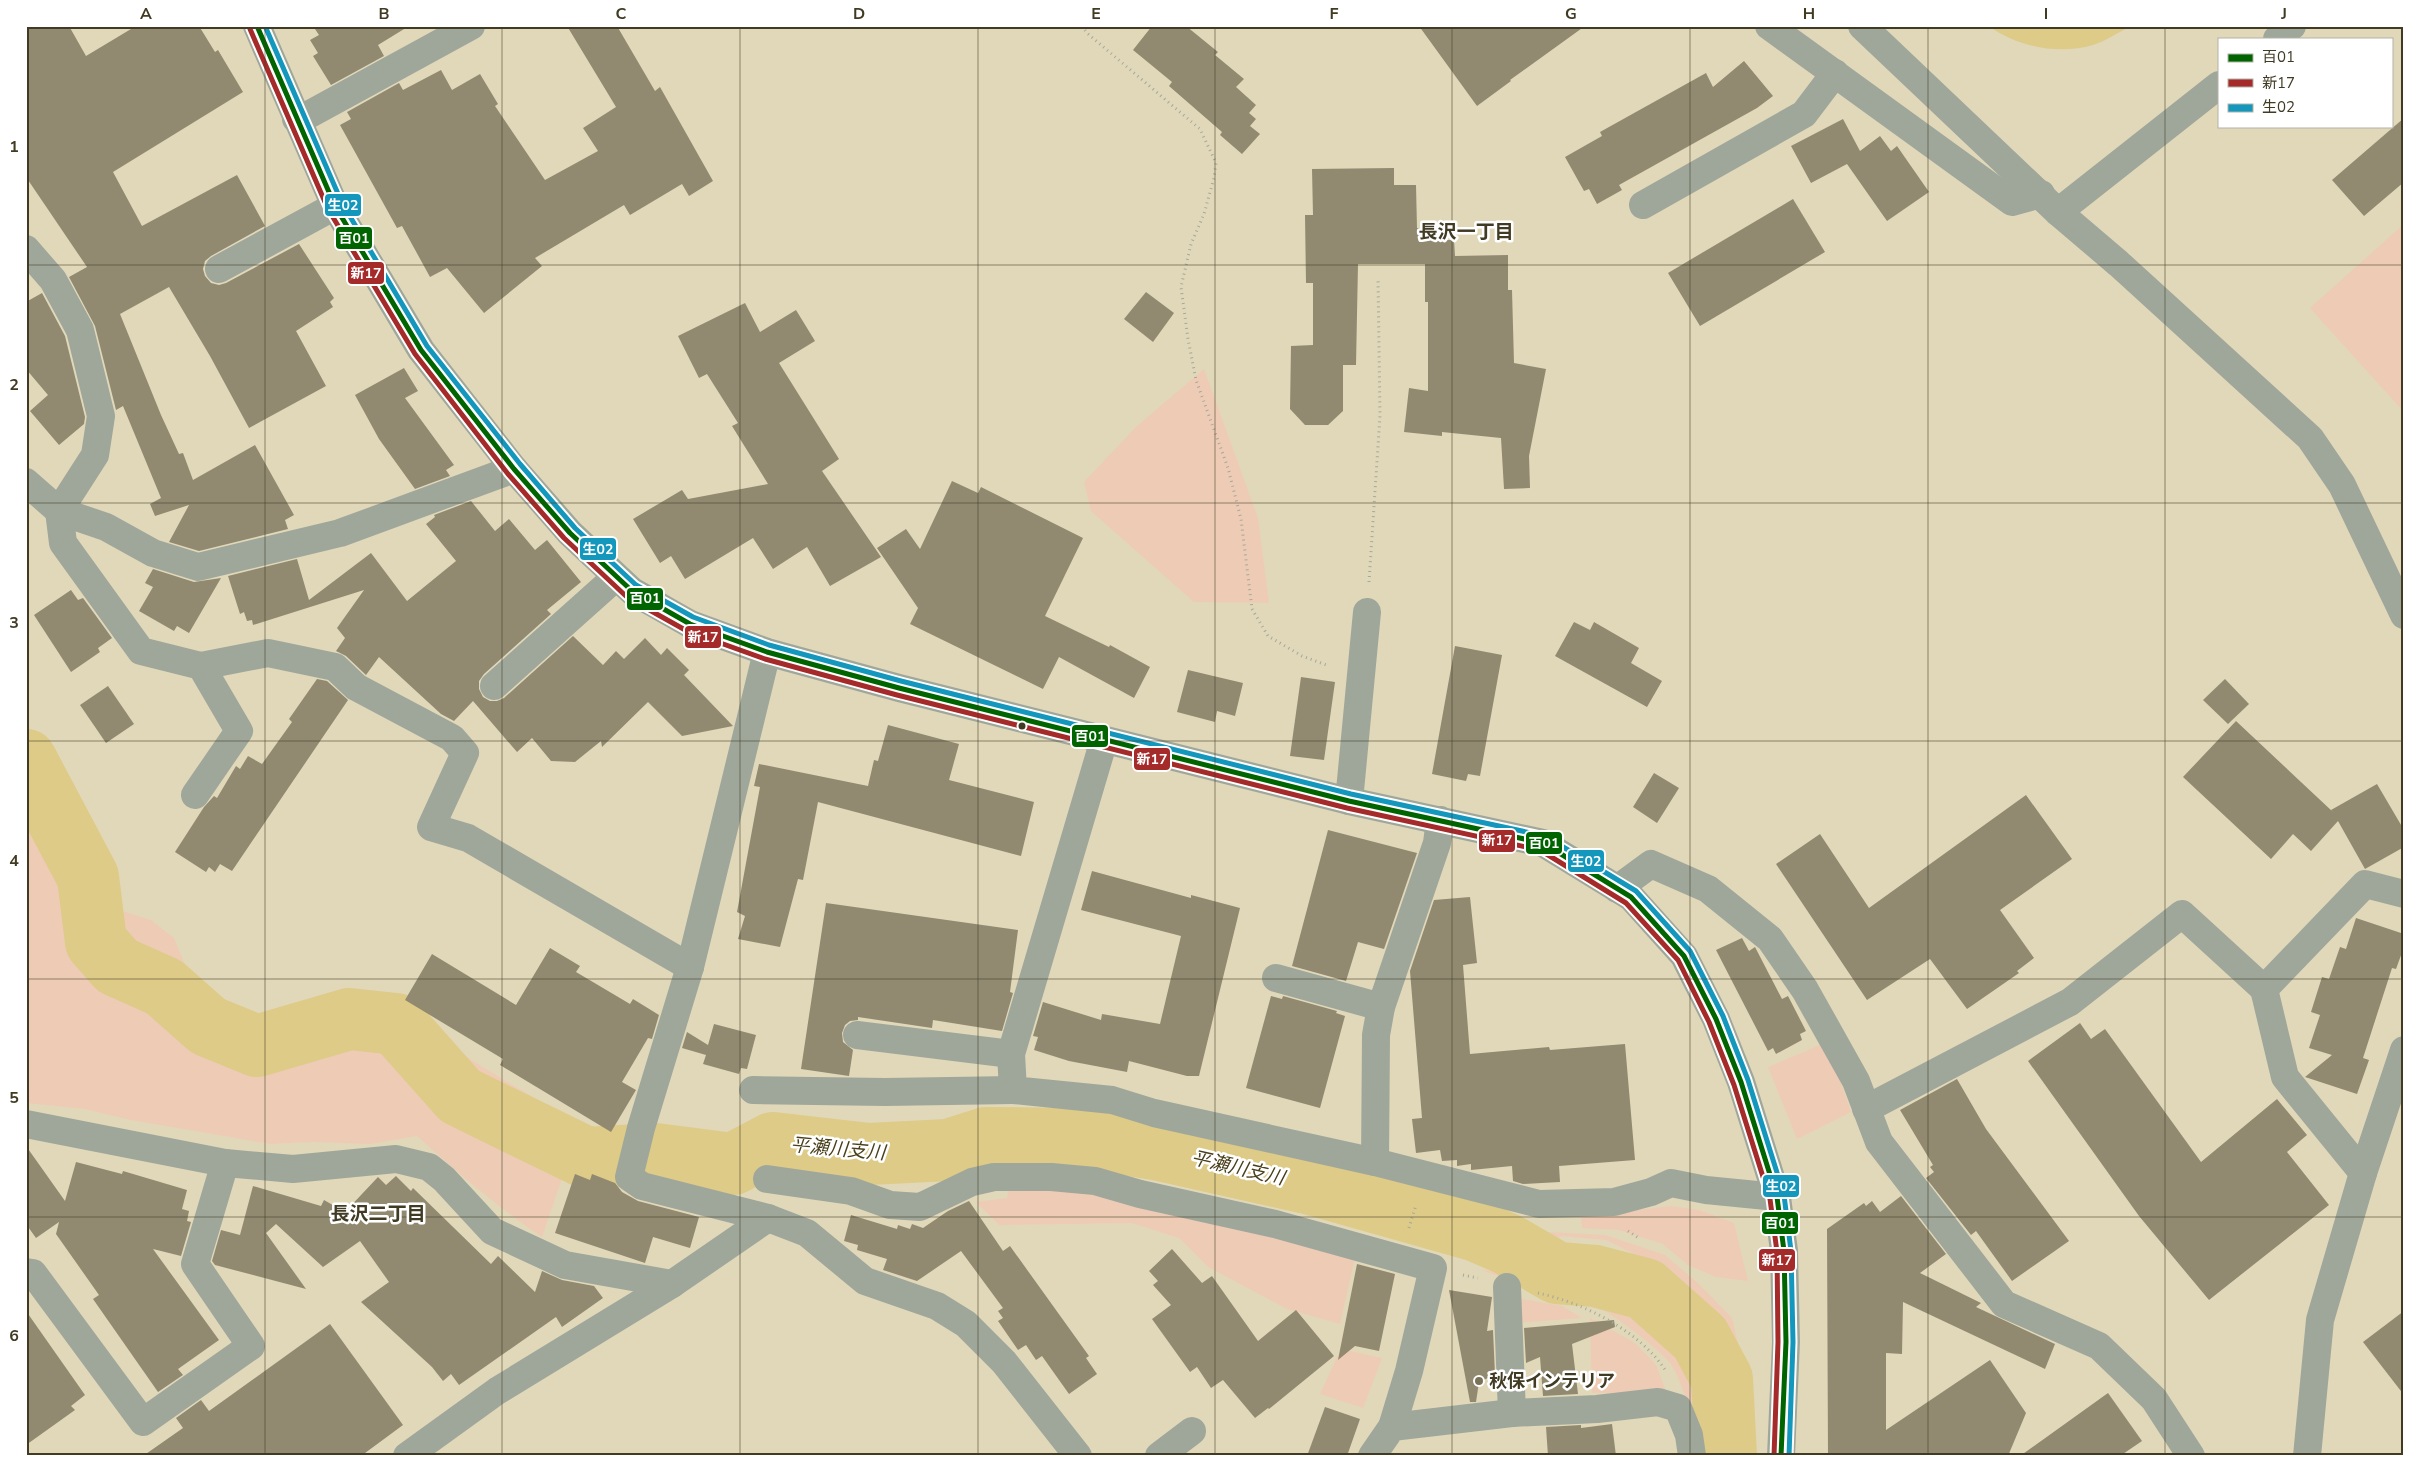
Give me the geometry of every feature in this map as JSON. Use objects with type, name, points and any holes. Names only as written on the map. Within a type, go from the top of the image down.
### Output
[{"type":"street","points":[[257,26],[335,206],[421,350],[514,469],[570,533],[632,591],[690,624],[767,652],[1104,740],[1349,801],[1543,843],[1631,897],[1684,956],[1716,1019],[1741,1082],[1777,1197],[1784,1251],[1786,1333],[1781,1456]]},
{"type":"street","points":[[296,119],[310,114],[471,26]]},
{"type":"street","points":[[1769,26],[2012,202],[2049,203],[2218,86]]},
{"type":"street","points":[[1862,26],[2049,203],[2119,264],[2310,438],[2342,485],[2404,615]]},
{"type":"street","points":[[2278,38],[2292,26]]},
{"type":"street","points":[[1643,205],[1804,114],[1835,73]]},
{"type":"street","points":[[220,268],[335,206]]},
{"type":"street","points":[[26,249],[53,280],[80,330],[101,416],[95,455],[59,511],[63,544],[142,651],[201,666],[268,653],[336,667],[356,687],[452,738],[465,753],[431,827],[468,838],[690,967]]},
{"type":"street","points":[[26,482],[59,511],[106,527],[153,553],[198,567],[340,533],[514,469]]},
{"type":"street","points":[[494,686],[616,577]]},
{"type":"street","points":[[1349,801],[1367,612]]},
{"type":"street","points":[[767,652],[690,967],[641,1128],[630,1177],[642,1186],[768,1218],[806,1233],[865,1281],[937,1306],[966,1324],[1004,1362],[1078,1456]]},
{"type":"street","points":[[195,795],[239,731],[201,666]]},
{"type":"street","points":[[1013,1090],[1011,1054],[1104,740]]},
{"type":"street","points":[[1374,1162],[1376,1035],[1381,1006],[1436,843],[1440,820]]},
{"type":"street","points":[[1617,889],[1651,864],[1708,889],[1770,939],[1805,990],[1852,1073],[1879,1142],[2004,1304],[2099,1346],[2154,1399],[2192,1456]]},
{"type":"street","points":[[2264,990],[2365,884],[2404,894]]},
{"type":"street","points":[[1866,1109],[2070,1002],[2182,914],[2264,990],[2286,1077],[2363,1173]]},
{"type":"street","points":[[1276,978],[1381,1006]]},
{"type":"street","points":[[857,1034],[1011,1054]]},
{"type":"street","points":[[2308,1456],[2320,1320],[2363,1173],[2404,1050]]},
{"type":"street","points":[[753,1090],[894,1092],[1013,1090],[1112,1100],[1154,1113],[1374,1162],[1539,1204],[1614,1202],[1651,1192],[1671,1183],[1706,1190],[1777,1197]]},
{"type":"street","points":[[26,1124],[225,1163],[293,1169],[396,1159],[429,1167],[444,1179],[492,1231],[565,1266],[672,1284]]},
{"type":"street","points":[[26,1272],[33,1273],[143,1422],[251,1346],[195,1264],[225,1163]]},
{"type":"street","points":[[767,1179],[851,1191],[890,1204],[920,1207],[972,1182],[994,1177],[1051,1177],[1095,1181],[1140,1194],[1275,1224],[1433,1268],[1409,1372],[1392,1427],[1372,1456]]},
{"type":"street","points":[[407,1456],[497,1391],[672,1284],[768,1218]]},
{"type":"street","points":[[1507,1287],[1512,1413]]},
{"type":"street","points":[[1392,1427],[1512,1413],[1597,1409],[1658,1402],[1678,1408],[1689,1434],[1692,1456]]},
{"type":"street","points":[[1159,1456],[1192,1431]]},
{"type":"path","points":[[1082,26],[1087,34],[1200,130],[1216,163],[1204,214],[1191,244],[1182,287],[1188,339],[1196,380],[1228,468],[1240,519],[1252,609],[1268,636],[1302,656],[1360,677]]},
{"type":"path","points":[[1367,612],[1380,416],[1378,278]]},
{"type":"path","points":[[1399,1259],[1425,1176]]},
{"type":"path","points":[[1598,1315],[1619,1326],[1641,1344],[1660,1361],[1668,1374]]},
{"type":"shaded area","points":[[1989,26],[2131,26],[2093,45],[2080,48],[2053,49],[2025,44]]},
{"type":"shaded area","points":[[2404,224],[2404,412],[2310,308]]},
{"type":"shaded area","points":[[1204,369],[1258,518],[1269,603],[1194,602],[1091,511],[1084,482],[1136,427]]},
{"type":"shaded area","points":[[26,794],[73,871],[113,908],[151,920],[174,938],[187,970],[220,1008],[261,1020],[300,1019],[344,1002],[385,997],[449,1045],[563,1116],[566,1167],[542,1237],[525,1226],[462,1176],[417,1136],[370,1144],[313,1142],[270,1144],[131,1120],[85,1109],[26,1103]]},
{"type":"shaded area","points":[[1827,1042],[1851,1112],[1797,1139],[1768,1067]]},
{"type":"shaded area","points":[[1010,1181],[1096,1187],[1356,1253],[1340,1324],[1287,1309],[1208,1267],[1179,1238],[1132,1223],[999,1225],[976,1202],[1007,1198]]},
{"type":"shaded area","points":[[1671,1206],[1699,1210],[1734,1223],[1748,1281],[1716,1277],[1688,1265],[1663,1244],[1619,1230],[1582,1228],[1581,1217]]},
{"type":"shaded area","points":[[1511,1230],[1605,1235],[1665,1255],[1699,1284],[1732,1318],[1742,1361],[1739,1421],[1733,1417],[1721,1350],[1692,1317],[1652,1284],[1652,1263],[1606,1240],[1561,1236],[1548,1246],[1522,1242]]},
{"type":"shaded area","points":[[1567,1242],[1603,1248],[1643,1264],[1644,1280],[1580,1266],[1544,1252]]},
{"type":"shaded area","points":[[1482,1270],[1582,1280],[1642,1299],[1710,1362],[1717,1385],[1717,1456],[1705,1456],[1675,1371],[1670,1363],[1641,1336],[1598,1307],[1577,1296],[1505,1278]]},
{"type":"shaded area","points":[[1517,1298],[1562,1306],[1582,1318],[1515,1323]]},
{"type":"shaded area","points":[[1590,1318],[1635,1343],[1656,1365],[1667,1394],[1592,1393]]},
{"type":"shaded area","points":[[1341,1349],[1382,1358],[1363,1408],[1320,1394]]},
{"type":"building","points":[[26,26],[69,26],[86,56],[136,26],[199,26],[215,52],[218,50],[243,92],[113,172],[142,226],[237,175],[265,226],[205,261],[203,269],[205,276],[211,283],[219,285],[226,283],[299,244],[334,298],[330,302],[333,307],[296,331],[326,386],[249,428],[210,356],[169,287],[120,314],[161,415],[179,454],[183,453],[193,480],[255,445],[294,515],[285,520],[288,529],[199,551],[169,542],[189,505],[155,516],[150,504],[161,498],[123,406],[116,410],[95,326],[69,277],[87,267],[26,177]]},
{"type":"building","points":[[313,26],[409,26],[378,45],[384,56],[331,85],[313,56],[318,53],[310,40],[319,35]]},
{"type":"building","points":[[567,26],[617,26],[655,91],[660,87],[713,181],[689,196],[682,184],[630,215],[624,205],[535,258],[542,266],[484,313],[447,268],[430,277],[402,226],[397,228],[340,125],[351,119],[347,112],[399,83],[403,90],[441,70],[452,90],[480,74],[498,104],[495,106],[545,180],[598,151],[583,128],[616,107]]},
{"type":"building","points":[[1152,26],[1186,26],[1218,52],[1215,55],[1244,79],[1236,87],[1256,105],[1249,113],[1256,119],[1250,126],[1260,134],[1242,154],[1220,135],[1222,132],[1169,86],[1172,82],[1133,50]]},
{"type":"building","points":[[1419,26],[1585,26],[1477,106]]},
{"type":"building","points":[[1744,61],[1773,96],[1757,108],[1619,185],[1622,190],[1597,204],[1589,189],[1584,191],[1565,157],[1602,136],[1600,132],[1706,73],[1713,87]]},
{"type":"building","points":[[2404,118],[2404,182],[2364,216],[2332,180]]},
{"type":"building","points":[[1843,119],[1860,151],[1880,136],[1891,151],[1897,146],[1929,192],[1887,221],[1847,164],[1811,183],[1791,146]]},
{"type":"building","points":[[1394,168],[1394,185],[1416,185],[1417,228],[1438,228],[1439,240],[1454,240],[1455,256],[1508,255],[1508,290],[1512,290],[1514,363],[1546,369],[1529,456],[1530,488],[1504,489],[1501,438],[1442,432],[1442,436],[1404,432],[1409,388],[1428,391],[1428,302],[1425,302],[1425,264],[1358,264],[1356,365],[1343,365],[1343,411],[1328,425],[1305,425],[1290,409],[1291,346],[1313,345],[1313,283],[1306,283],[1305,215],[1313,215],[1312,169]]},
{"type":"building","points":[[1793,199],[1825,252],[1700,326],[1668,273]]},
{"type":"building","points":[[1146,292],[1174,313],[1153,342],[1124,319]]},
{"type":"building","points":[[42,293],[65,336],[85,417],[84,424],[59,445],[30,411],[48,395],[26,369],[26,302]]},
{"type":"building","points":[[745,303],[760,332],[796,310],[815,341],[779,363],[839,459],[822,471],[881,557],[830,586],[807,547],[773,569],[753,538],[685,579],[671,556],[660,563],[633,519],[682,490],[688,499],[768,484],[732,426],[738,423],[707,374],[699,378],[678,336]]},
{"type":"building","points":[[404,368],[418,391],[405,398],[454,465],[446,470],[450,476],[415,489],[379,439],[355,395]]},
{"type":"building","points":[[952,481],[978,493],[981,487],[1083,538],[1045,616],[1109,647],[1110,645],[1150,667],[1134,698],[1059,657],[1043,689],[910,624],[918,608],[877,548],[906,529],[920,549]]},
{"type":"building","points":[[471,501],[495,531],[509,519],[535,550],[547,540],[581,582],[547,610],[551,614],[484,674],[479,681],[479,689],[483,697],[490,701],[504,698],[573,636],[603,665],[616,651],[624,659],[645,638],[661,655],[667,648],[689,670],[684,675],[733,726],[682,736],[648,702],[602,747],[601,741],[575,762],[551,761],[532,738],[517,752],[473,701],[454,721],[441,714],[379,657],[366,675],[346,656],[336,651],[345,638],[337,628],[364,590],[253,625],[252,620],[247,621],[244,612],[240,614],[228,576],[297,559],[309,600],[371,553],[407,601],[456,561],[426,524],[435,517],[434,515]]},
{"type":"building","points":[[153,569],[194,582],[221,578],[189,633],[177,626],[174,631],[139,611],[153,587],[145,583]]},
{"type":"building","points":[[71,590],[78,600],[83,598],[112,638],[98,648],[100,652],[71,672],[34,615]]},
{"type":"building","points":[[1574,622],[1590,630],[1594,622],[1639,648],[1631,663],[1662,681],[1647,707],[1555,656]]},
{"type":"building","points":[[1455,646],[1502,655],[1480,776],[1468,774],[1466,781],[1432,774]]},
{"type":"building","points":[[1188,670],[1243,683],[1235,716],[1217,711],[1215,722],[1177,712]]},
{"type":"building","points":[[1301,677],[1335,682],[1324,760],[1290,756]]},
{"type":"building","points":[[317,679],[327,681],[348,700],[232,871],[220,864],[215,872],[209,867],[206,872],[175,852],[204,807],[214,796],[217,798],[236,766],[240,769],[248,756],[262,764],[292,722],[289,719]]},
{"type":"building","points":[[2225,679],[2249,704],[2228,724],[2203,700]]},
{"type":"building","points":[[108,686],[134,724],[106,743],[80,705]]},
{"type":"building","points":[[2236,721],[2333,812],[2331,810],[2377,784],[2404,830],[2404,847],[2365,869],[2338,821],[2311,851],[2293,834],[2271,859],[2183,777]]},
{"type":"building","points":[[888,725],[959,744],[949,780],[1034,802],[1021,856],[818,802],[803,880],[798,879],[780,947],[738,939],[745,916],[737,912],[760,787],[754,786],[759,764],[868,786],[874,760],[878,761]]},
{"type":"building","points":[[1654,773],[1679,788],[1657,823],[1633,807]]},
{"type":"building","points":[[2026,795],[2072,859],[2000,910],[2034,958],[2017,971],[2019,973],[1967,1009],[1930,959],[1867,1000],[1776,864],[1820,834],[1869,908]]},
{"type":"building","points":[[1328,830],[1417,853],[1384,949],[1358,942],[1346,981],[1292,966]]},
{"type":"building","points":[[1092,871],[1191,898],[1191,895],[1240,908],[1199,1076],[1187,1076],[1129,1061],[1127,1072],[1069,1061],[1034,1050],[1038,1037],[1033,1036],[1043,1002],[1101,1020],[1102,1014],[1160,1024],[1181,936],[1081,910]]},
{"type":"building","points":[[1470,897],[1477,963],[1463,965],[1470,1054],[1549,1047],[1550,1050],[1625,1044],[1635,1160],[1559,1166],[1560,1182],[1523,1184],[1513,1181],[1512,1166],[1471,1170],[1471,1164],[1457,1166],[1457,1160],[1442,1161],[1440,1150],[1416,1153],[1412,1119],[1422,1118],[1410,971],[1434,900]]},
{"type":"building","points":[[826,903],[1018,930],[1010,992],[1013,993],[1002,1031],[933,1020],[932,1028],[858,1017],[858,1020],[850,1021],[845,1025],[842,1033],[843,1042],[853,1050],[849,1076],[801,1069]]},
{"type":"building","points":[[2356,918],[2404,934],[2404,947],[2396,969],[2392,968],[2363,1058],[2369,1060],[2357,1094],[2305,1077],[2332,1055],[2309,1048],[2320,1015],[2311,1012],[2322,977],[2329,979],[2340,947],[2346,949]]},
{"type":"building","points":[[1742,938],[1749,951],[1755,947],[1782,999],[1788,996],[1806,1031],[1800,1034],[1802,1040],[1776,1054],[1773,1048],[1768,1051],[1716,950]]},
{"type":"building","points":[[550,948],[580,966],[576,972],[630,1004],[633,999],[659,1015],[652,1039],[648,1038],[622,1082],[636,1090],[611,1132],[500,1065],[503,1059],[405,1000],[432,954],[516,1005]]},
{"type":"building","points":[[1271,996],[1282,999],[1283,996],[1337,1011],[1336,1013],[1345,1016],[1320,1108],[1246,1088]]},
{"type":"building","points":[[2080,1023],[2091,1039],[2105,1029],[2201,1162],[2277,1099],[2307,1135],[2287,1152],[2329,1205],[2209,1300],[2139,1216],[2028,1061]]},
{"type":"building","points":[[714,1024],[756,1035],[747,1069],[741,1068],[739,1074],[703,1064],[706,1055],[682,1048],[687,1032],[708,1045]]},
{"type":"building","points":[[1957,1079],[1986,1129],[2069,1241],[2012,1281],[1976,1231],[1971,1235],[1926,1178],[1934,1172],[1930,1167],[1933,1165],[1900,1110]]},
{"type":"building","points":[[26,1146],[65,1201],[76,1162],[122,1174],[123,1171],[187,1190],[182,1209],[189,1211],[187,1221],[191,1222],[181,1256],[153,1249],[219,1340],[178,1369],[183,1375],[158,1392],[93,1299],[99,1295],[56,1234],[59,1222],[36,1238],[26,1224]]},
{"type":"building","points":[[575,1174],[590,1180],[592,1174],[615,1183],[622,1192],[638,1201],[699,1217],[690,1248],[653,1237],[645,1263],[555,1233]]},
{"type":"building","points":[[396,1176],[411,1191],[413,1188],[491,1264],[498,1256],[535,1292],[542,1271],[562,1280],[594,1286],[603,1298],[562,1327],[556,1317],[459,1385],[451,1374],[443,1381],[432,1367],[361,1302],[389,1282],[360,1241],[323,1267],[276,1224],[266,1233],[306,1289],[215,1265],[212,1261],[221,1230],[240,1235],[253,1186],[321,1206],[324,1200],[345,1212],[378,1177],[386,1185]]},
{"type":"building","points":[[1901,1196],[1946,1254],[1920,1273],[1981,1303],[1976,1307],[2055,1344],[2045,1369],[1903,1302],[1902,1354],[1886,1353],[1886,1430],[1990,1360],[2026,1413],[2008,1456],[1828,1456],[1827,1229],[1864,1203],[1866,1206],[1872,1201],[1880,1212]]},
{"type":"building","points":[[969,1201],[1003,1251],[1010,1246],[1089,1356],[1086,1358],[1097,1374],[1069,1394],[1042,1356],[1036,1360],[1026,1345],[1018,1350],[998,1321],[1003,1318],[998,1311],[1003,1308],[961,1251],[917,1281],[883,1270],[887,1259],[857,1250],[858,1245],[844,1241],[851,1215],[897,1229],[898,1225],[910,1229],[912,1224],[923,1228],[948,1211]]},
{"type":"building","points":[[1172,1249],[1202,1283],[1212,1276],[1258,1341],[1296,1310],[1334,1356],[1269,1409],[1255,1418],[1223,1380],[1211,1388],[1197,1367],[1190,1372],[1152,1319],[1171,1305],[1153,1285],[1158,1281],[1149,1271]]},
{"type":"building","points":[[1357,1264],[1395,1274],[1379,1351],[1355,1346],[1338,1360]]},
{"type":"building","points":[[1449,1290],[1492,1297],[1487,1331],[1493,1330],[1495,1375],[1479,1382],[1476,1402],[1470,1402]]},
{"type":"building","points":[[26,1311],[85,1395],[71,1406],[75,1410],[26,1445]]},
{"type":"building","points":[[2404,1311],[2404,1395],[2363,1342]]},
{"type":"building","points":[[1614,1320],[1615,1327],[1572,1344],[1578,1394],[1543,1396],[1540,1357],[1526,1363],[1524,1328]]},
{"type":"building","points":[[330,1324],[403,1425],[361,1456],[143,1456],[183,1428],[176,1418],[201,1400],[209,1411]]},
{"type":"building","points":[[2108,1393],[2142,1441],[2120,1456],[2020,1456]]},
{"type":"building","points":[[1325,1407],[1360,1419],[1347,1456],[1307,1456]]},
{"type":"building","points":[[1612,1424],[1616,1456],[1548,1456],[1546,1427],[1581,1425],[1581,1428]]},
{"type":"waterway","name":"平瀬川支川","points":[[26,760],[88,877],[96,942],[117,966],[164,987],[208,1026],[257,1046],[349,1019],[396,1024],[460,1096],[587,1158],[655,1154],[733,1164],[773,1143],[869,1154],[948,1150],[986,1138],[1093,1139],[1160,1150],[1307,1183],[1477,1231],[1507,1244],[1557,1273],[1595,1276],[1645,1289],[1700,1338],[1722,1379],[1726,1456]]},
{"type":"transit line","name":"百01","points":[[257,26],[335,206],[421,350],[514,469],[570,533],[632,591],[690,624],[767,652],[899,688],[1349,801],[1543,843],[1631,897],[1684,956],[1716,1019],[1741,1082],[1777,1197],[1784,1251],[1786,1342],[1781,1456]]},
{"type":"transit line","name":"生02","points":[[265,26],[342,203],[427,346],[520,464],[575,528],[636,585],[693,617],[769,645],[901,681],[1351,794],[1545,836],[1636,891],[1690,951],[1723,1016],[1748,1080],[1784,1195],[1791,1251],[1793,1342],[1789,1456]]},
{"type":"transit line","name":"新17","points":[[250,29],[328,209],[415,354],[508,474],[564,538],[628,598],[687,631],[765,659],[897,695],[1347,808],[1540,850],[1626,903],[1678,960],[1709,1022],[1734,1085],[1770,1199],[1777,1252],[1778,1342],[1774,1456]]},
{"type":"place","name":"秋保インテリア","points":[[1479,1381]]},
{"type":"district","name":"長沢一丁目","points":[[1466,231]]},
{"type":"district","name":"長沢二丁目","points":[[378,1213]]}]
